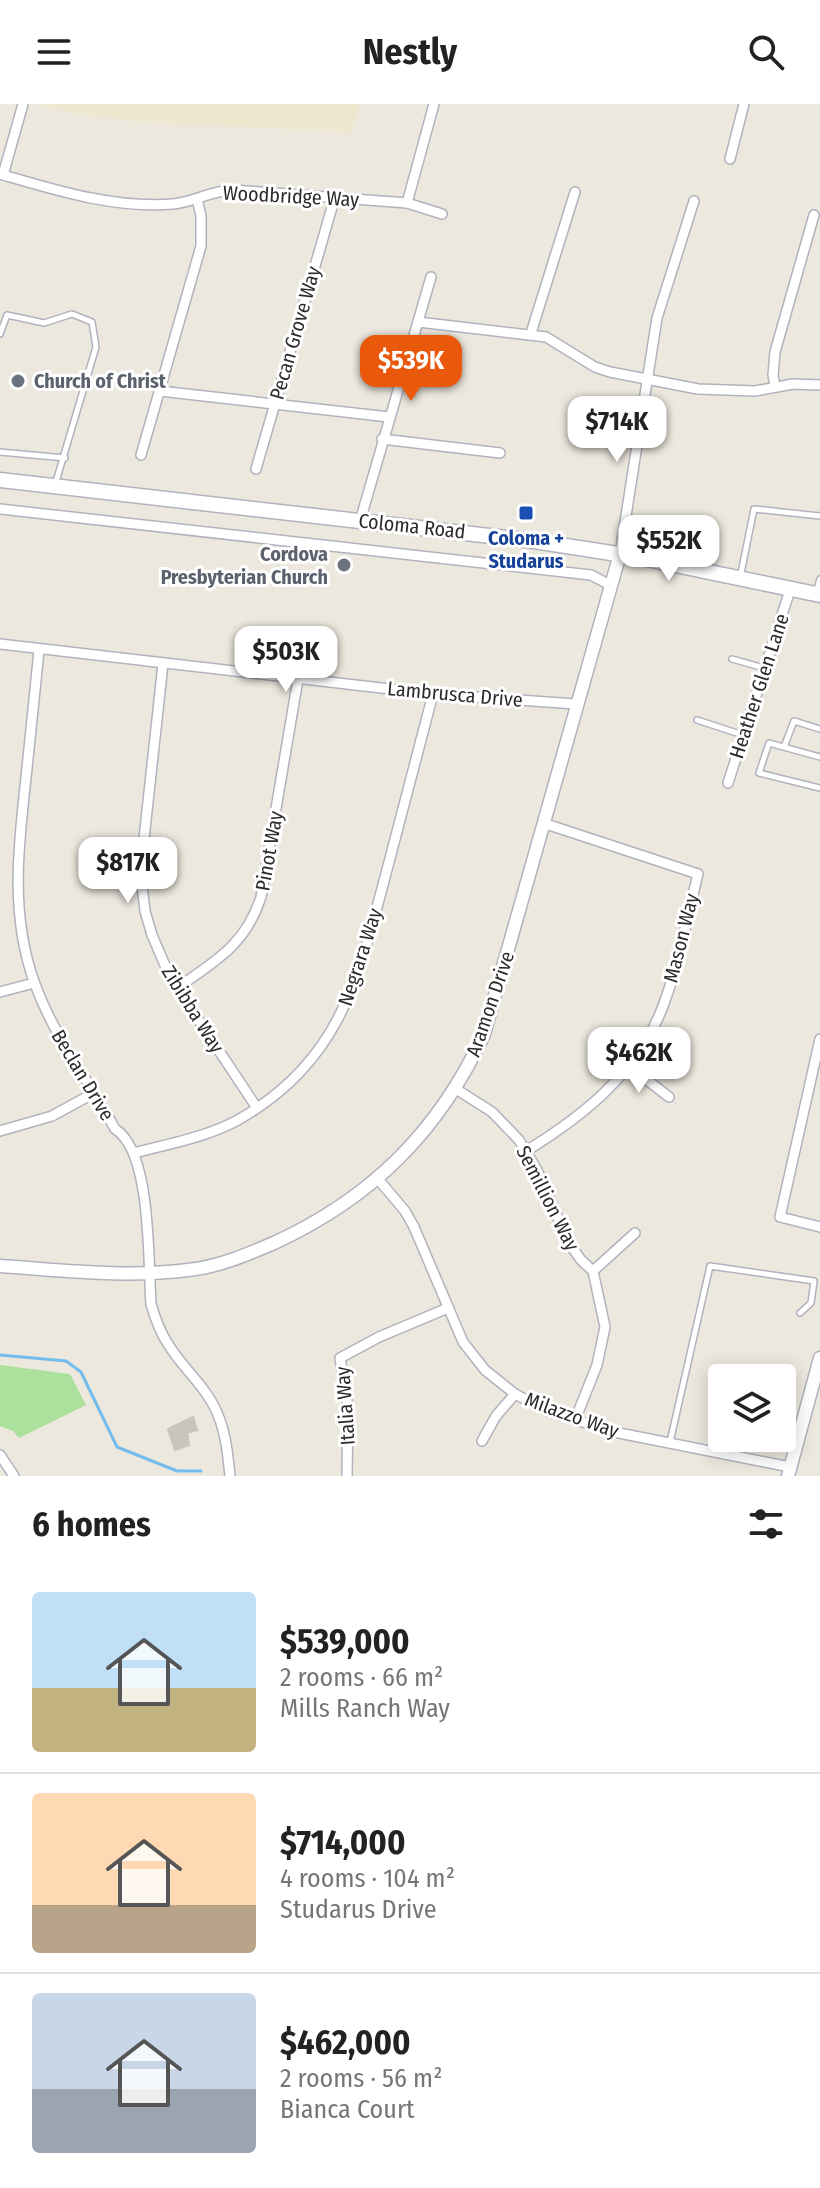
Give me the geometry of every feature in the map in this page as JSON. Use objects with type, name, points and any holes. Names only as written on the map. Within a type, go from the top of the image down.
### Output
[{"type":"main road","name":"Coloma Road","points":[[0,480],[520,539],[620,554],[818,594]]},
{"type":"street","points":[[2,175],[23,104]]},
{"type":"street","points":[[407,203],[434,104]]},
{"type":"street","points":[[730,159],[744,104]]},
{"type":"street","name":"Woodbridge Way","points":[[2,175],[52,190],[118,201],[172,204],[226,190],[407,203],[442,214]]},
{"type":"street","points":[[531,333],[575,192]]},
{"type":"street","name":"Pecan Grove Way","points":[[256,469],[335,197]]},
{"type":"street","points":[[141,455],[201,246],[201,216],[197,199]]},
{"type":"street","points":[[620,554],[657,318],[694,201]]},
{"type":"street","points":[[775,386],[775,352],[814,215]]},
{"type":"street","points":[[360,521],[431,277]]},
{"type":"street","points":[[418,322],[531,333],[555,340],[595,367],[698,389],[755,391],[775,386],[820,385]]},
{"type":"street","points":[[160,391],[389,417]]},
{"type":"street","points":[[382,439],[500,453]]},
{"type":"street","name":"Coloma Road","points":[[0,509],[591,575],[610,585]]},
{"type":"street","name":"Aramon Drive","points":[[0,1266],[149,1273],[216,1266],[328,1216],[378,1179],[418,1138],[456,1089],[488,1024],[620,554]]},
{"type":"street","name":"Heather Glen Lane","points":[[728,783],[790,590]]},
{"type":"street","name":"Lambrusca Drive","points":[[0,644],[433,694],[576,704]]},
{"type":"street","name":"Beclan Drive","points":[[39,650],[18,867],[23,940],[34,983],[61,1039],[115,1129],[125,1135],[134,1153],[146,1208],[151,1304],[168,1346],[199,1383],[218,1414],[230,1476]]},
{"type":"street","name":"Zibibba Way","points":[[163,664],[142,857],[145,911],[160,956],[177,988],[257,1108]]},
{"type":"street","name":"Pinot Way","points":[[177,988],[225,954],[241,938],[257,911],[298,679]]},
{"type":"street","name":"Negrara Way","points":[[134,1153],[212,1132],[257,1108],[309,1063],[340,1018],[365,953],[433,694]]},
{"type":"street","name":"Mason Way","points":[[526,1151],[566,1126],[600,1098],[629,1066],[652,1031],[662,1008],[698,874],[546,824]]},
{"type":"street","points":[[0,992],[34,983]]},
{"type":"street","points":[[820,1039],[780,1217],[820,1227]]},
{"type":"street","points":[[629,1066],[669,1097]]},
{"type":"street","name":"Semillion Way","points":[[456,1089],[492,1112],[526,1151],[569,1243],[593,1271],[605,1327],[597,1365],[575,1420]]},
{"type":"street","points":[[0,1131],[52,1116],[94,1093]]},
{"type":"street","name":"Milazzo Way","points":[[378,1179],[394,1196],[414,1227],[463,1342],[499,1383],[548,1411],[614,1432],[789,1471]]},
{"type":"street","points":[[593,1271],[635,1233]]},
{"type":"street","name":"Italia Way","points":[[347,1476],[348,1407],[340,1358],[379,1337],[448,1308]]},
{"type":"street","points":[[789,1471],[820,1358]]},
{"type":"street","points":[[482,1441],[496,1416],[515,1394]]},
{"type":"street","points":[[0,1455],[14,1476]]},
{"type":"lane","points":[[0,334],[7,315],[44,323],[72,314],[92,322],[96,347],[55,486]]},
{"type":"lane","points":[[0,452],[65,458]]},
{"type":"lane","points":[[740,579],[754,509],[820,516]]},
{"type":"lane","points":[[818,594],[820,579]]},
{"type":"lane","points":[[732,659],[765,668]]},
{"type":"lane","points":[[697,720],[744,735]]},
{"type":"lane","points":[[784,747],[794,721],[820,729]]},
{"type":"lane","points":[[820,757],[769,743],[759,773],[820,788]]},
{"type":"lane","points":[[670,1443],[710,1266],[814,1281],[811,1303],[800,1313]]},
{"type":"shaded area","points":[[39,104],[360,104],[351,132],[143,122],[73,113]]},
{"type":"green space","points":[[0,1365],[70,1374],[86,1405],[19,1438],[13,1431],[0,1426]]},
{"type":"building","points":[[193,1417],[197,1430],[187,1433],[189,1445],[175,1450],[168,1429]]},
{"type":"waterway","points":[[0,1355],[66,1361],[81,1372],[117,1447],[177,1471],[201,1471]]},
{"type":"place","name":"Church of Christ","points":[[18,381]]},
{"type":"place","name":"Coloma + Studarus","points":[[526,513]]},
{"type":"place","name":"Cordova Presbyterian Church","points":[[344,565]]}]
